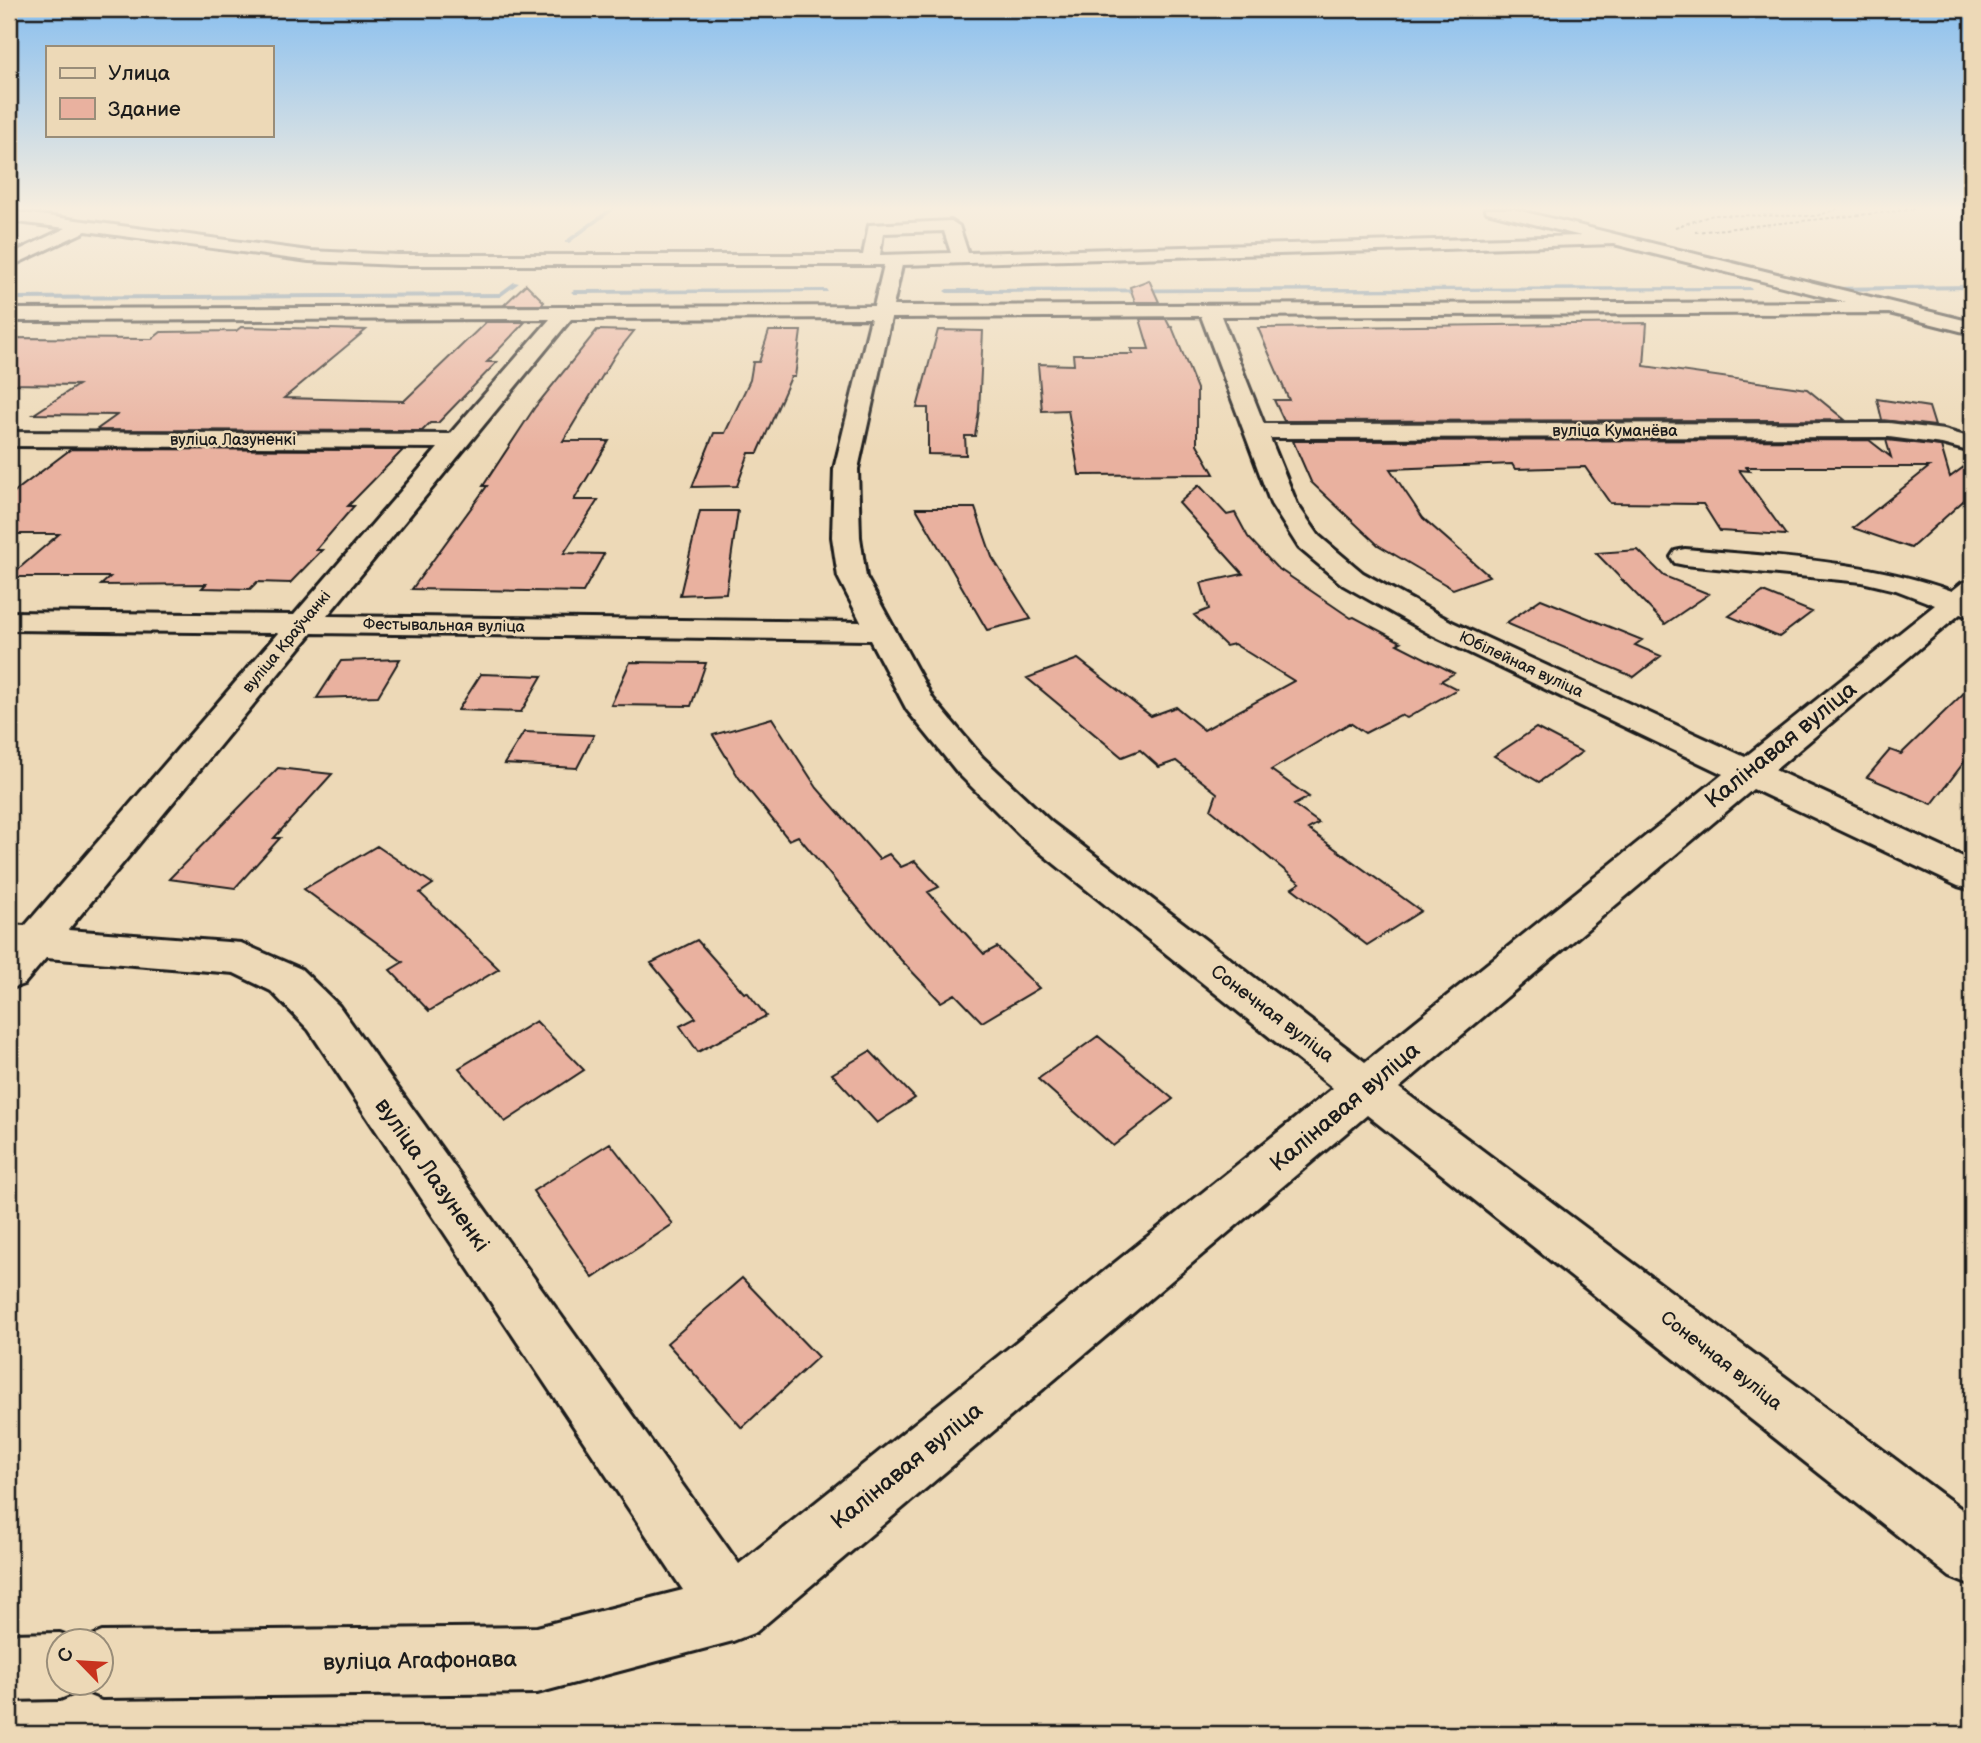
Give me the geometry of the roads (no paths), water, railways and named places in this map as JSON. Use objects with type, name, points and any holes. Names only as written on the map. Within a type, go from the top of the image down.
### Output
[{"type":"street","name":"Сонечная вуліца","points":[[888,290],[846,469],[846,537],[852,577],[919,703],[970,765],[1038,831],[1972,1555]]},
{"type":"street","points":[[1818,290],[1972,328]]},
{"type":"street","points":[[9,315],[1887,307]]},
{"type":"street","name":"Юбілейная вуліца","points":[[1209,311],[1284,504],[1309,542],[1353,579],[1441,628],[1972,877]]},
{"type":"street","name":"вуліца Краўчанкі","points":[[18,951],[303,624],[566,312]]},
{"type":"street","name":"вуліца Куманёва","points":[[1256,431],[1889,430],[1935,436],[1972,445]]},
{"type":"street","name":"вуліца Лазуненкі","points":[[9,439],[457,441]]},
{"type":"street","name":"Калінавая вуліца","points":[[1685,557],[1862,574],[1967,600]]},
{"type":"street","name":"Калінавая вуліца","points":[[733,1609],[1369,1088],[1747,772],[1967,600]]},
{"type":"street","name":"Фестывальная вуліца","points":[[9,621],[880,631]]},
{"type":"street","name":"вуліца Лазуненкі","points":[[18,951],[241,958],[286,980],[324,1018],[733,1609]]},
{"type":"street","name":"вуліца Агафонава","points":[[116,1665],[537,1660],[733,1609]]},
{"type":"street","points":[[9,1667],[46,1666]]},
{"type":"waterway","points":[[9,298],[500,295],[506,290]]},
{"type":"waterway","points":[[947,291],[1212,290]]},
{"type":"waterway","points":[[574,292],[826,291]]}]
